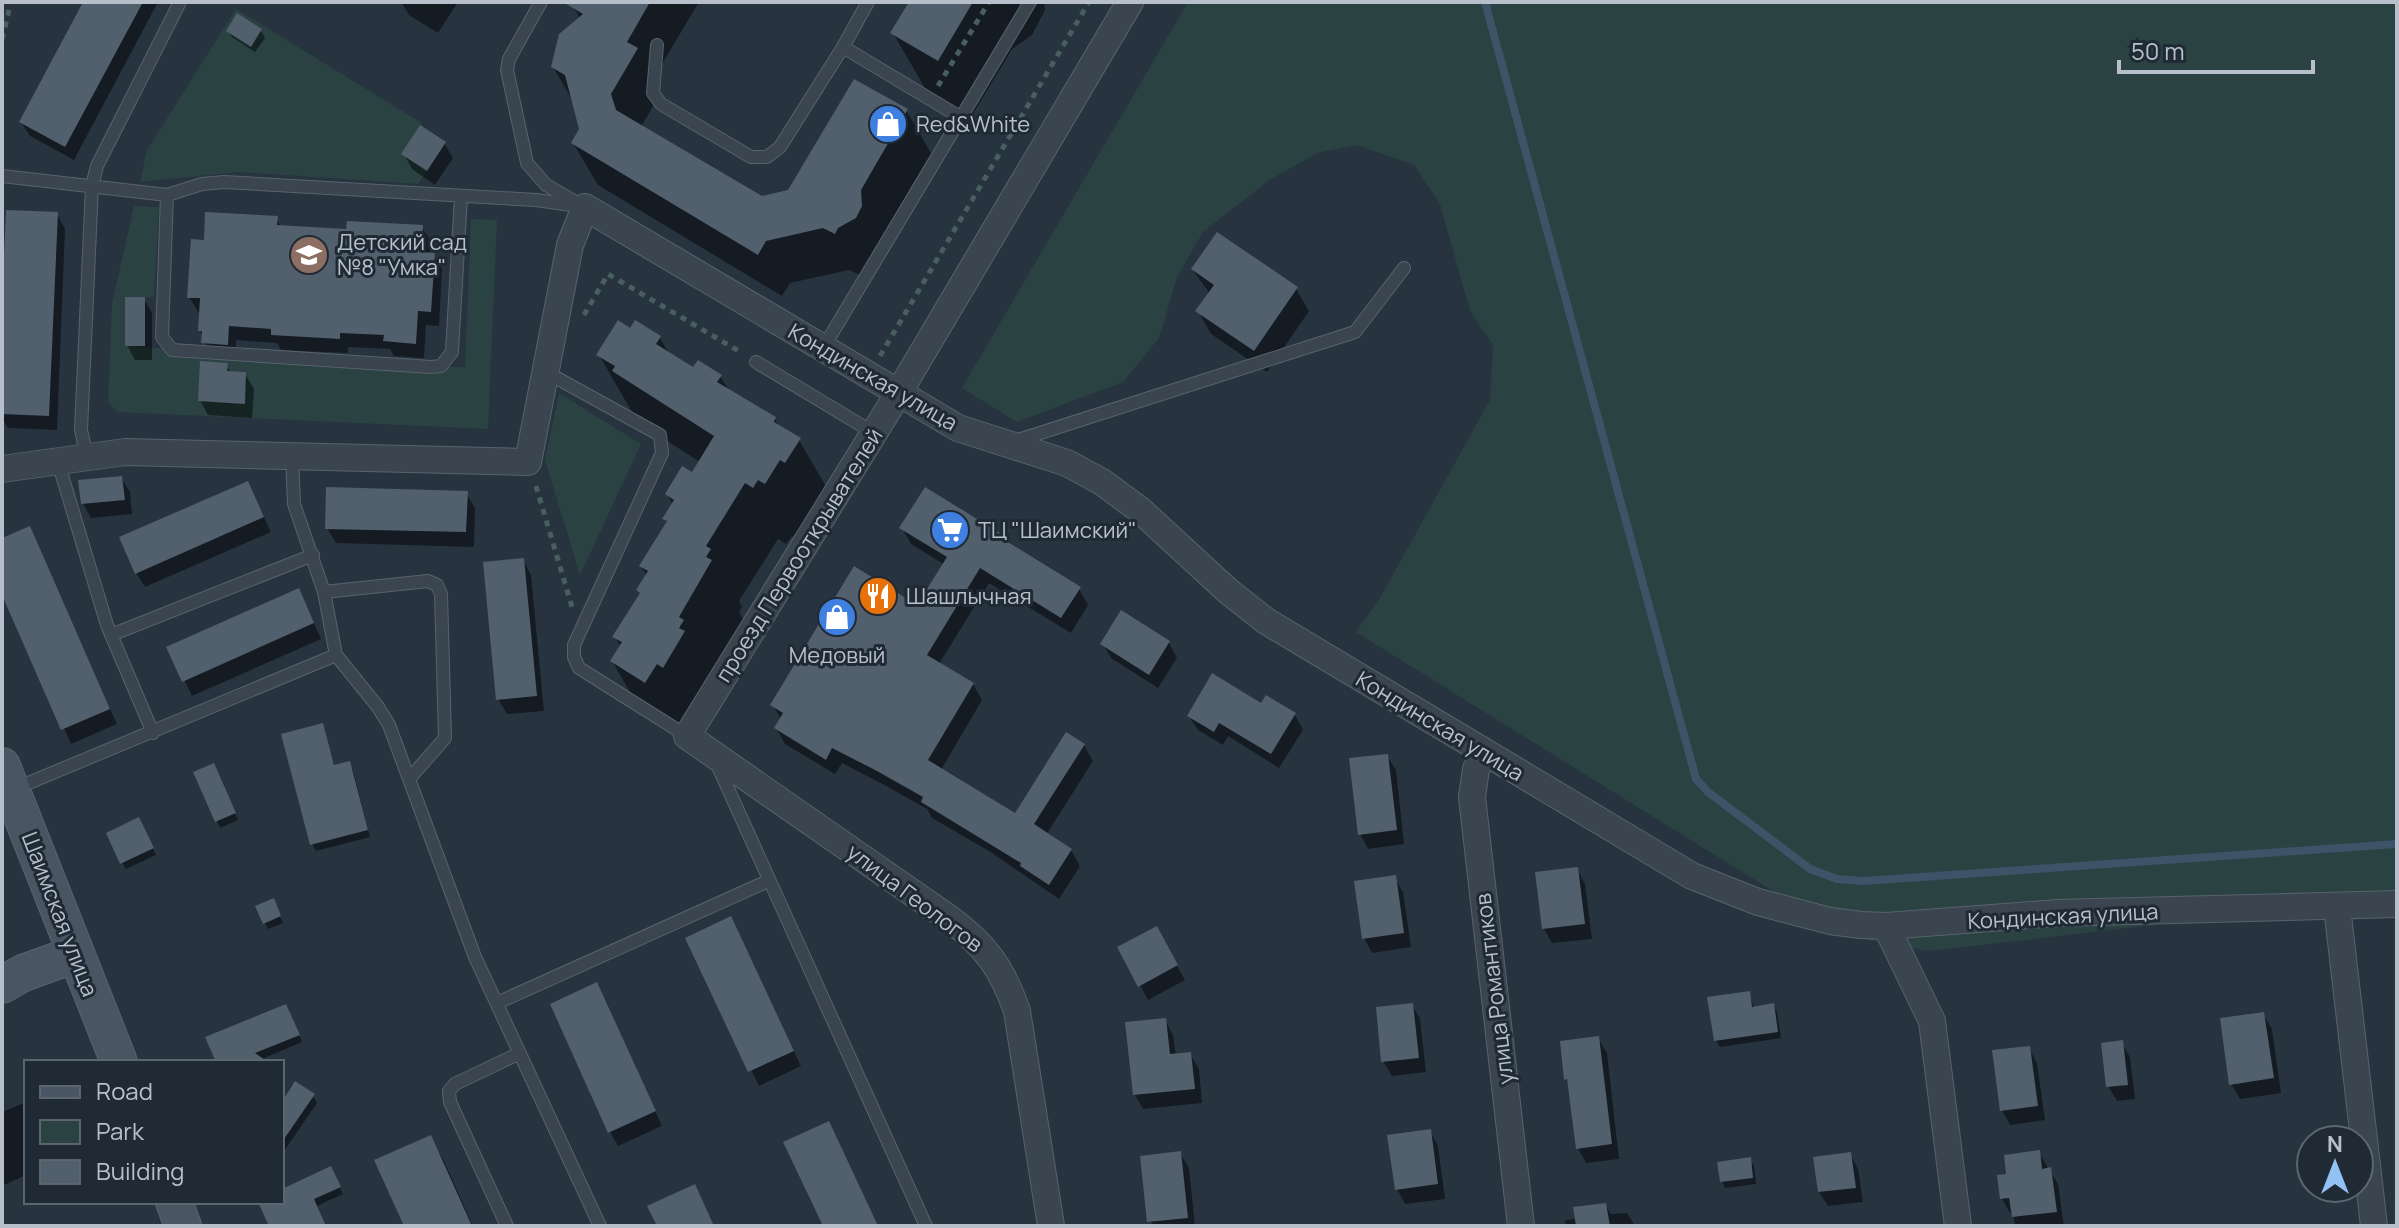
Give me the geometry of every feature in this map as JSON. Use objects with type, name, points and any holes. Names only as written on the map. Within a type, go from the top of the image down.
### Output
[{"type":"main road","name":"Шаимская улица","points":[[7,778],[118,1060]]},
{"type":"main road","points":[[3,983],[76,954]]},
{"type":"street","name":"проезд Первооткрывателей","points":[[687,736],[898,394],[1130,2]]},
{"type":"street","name":"Кондинская улица","points":[[585,207],[958,428],[1067,463],[1102,482],[1140,510],[1228,591],[1266,621],[1485,754],[1704,881],[1758,902],[1830,921],[1886,926],[2058,913],[2397,904]]},
{"type":"street","points":[[2,469],[125,452],[168,451],[528,462],[570,245],[585,207]]},
{"type":"street","name":"улица Геологов","points":[[687,736],[950,919],[972,935],[991,956],[1005,979],[1017,1011],[1051,1226]]},
{"type":"street","name":"улица Романтиков","points":[[1485,754],[1476,769],[1472,797],[1521,1226]]},
{"type":"street","points":[[2337,907],[2374,1226]]},
{"type":"street","points":[[1886,926],[1932,1021],[1958,1226]]},
{"type":"lane","points":[[87,457],[81,430],[92,186],[97,166],[180,2]]},
{"type":"lane","points":[[541,2],[509,59],[507,70],[527,163],[546,185],[585,207]]},
{"type":"lane","points":[[657,45],[653,93],[661,104],[751,157],[767,157],[780,147],[868,2]]},
{"type":"lane","points":[[822,350],[1030,2]]},
{"type":"lane","points":[[843,47],[960,117]]},
{"type":"lane","points":[[2,176],[167,195],[202,184],[224,182],[536,200],[585,207]]},
{"type":"lane","points":[[536,200],[546,185]]},
{"type":"lane","points":[[167,195],[162,337],[172,350],[431,367],[441,366],[452,352],[461,196]]},
{"type":"lane","points":[[1008,443],[1355,332],[1404,268]]},
{"type":"lane","points":[[756,362],[874,433]]},
{"type":"lane","points":[[544,371],[660,435],[662,453],[574,645],[574,657],[579,668],[687,736]]},
{"type":"lane","points":[[292,456],[294,504],[324,592],[336,655],[389,725],[464,928],[600,1226]]},
{"type":"lane","points":[[58,462],[92,581],[111,635],[153,733]]},
{"type":"lane","points":[[111,635],[313,555]]},
{"type":"lane","points":[[324,592],[428,581],[437,585],[441,594],[445,738],[410,778]]},
{"type":"lane","points":[[7,778],[153,733],[336,655]]},
{"type":"lane","points":[[712,753],[926,1226]]},
{"type":"lane","points":[[497,1003],[768,881]]},
{"type":"lane","points":[[507,1226],[450,1102],[449,1091],[455,1084],[520,1053]]},
{"type":"path","points":[[2,39],[11,2]]},
{"type":"path","points":[[930,99],[989,2]]},
{"type":"path","points":[[866,376],[1089,2]]},
{"type":"path","points":[[581,320],[608,274],[756,362]]},
{"type":"path","points":[[528,462],[573,610],[574,645]]},
{"type":"green space","points":[[1188,2],[2397,2],[2397,897],[1929,951],[1845,936],[1356,632],[1380,598],[1490,400],[1493,345],[1470,311],[1440,204],[1414,165],[1357,145],[1317,153],[1268,181],[1203,232],[1177,277],[1159,338],[1123,382],[1017,422],[962,388]]},
{"type":"green space","points":[[236,9],[420,122],[446,142],[418,184],[239,172],[140,182],[147,150]]},
{"type":"green space","points":[[134,206],[159,207],[154,297],[125,297],[125,346],[431,367],[465,367],[471,219],[497,220],[488,429],[117,412],[108,402],[112,304]]},
{"type":"green space","points":[[559,393],[641,444],[580,575],[545,460]]},
{"type":"building","points":[[83,2],[143,2],[65,147],[19,122]]},
{"type":"building","points":[[563,2],[650,2],[627,42],[638,48],[611,94],[616,110],[762,196],[788,190],[854,79],[908,109],[861,190],[862,206],[856,218],[838,228],[835,234],[823,228],[766,241],[758,255],[571,143],[579,129],[565,75],[551,67],[559,34],[583,14]]},
{"type":"building","points":[[909,2],[973,2],[938,61],[890,33]]},
{"type":"building","points":[[237,13],[262,29],[251,47],[226,31]]},
{"type":"building","points":[[420,125],[446,142],[427,171],[401,154]]},
{"type":"building","points":[[6,210],[58,212],[49,416],[2,414]]},
{"type":"building","points":[[205,212],[278,216],[277,225],[346,229],[347,221],[423,225],[422,252],[435,253],[431,312],[418,311],[416,344],[383,341],[384,335],[340,333],[340,339],[271,335],[271,329],[229,326],[228,345],[201,343],[202,331],[198,331],[200,298],[187,298],[191,239],[204,240]]},
{"type":"building","points":[[1217,232],[1298,287],[1254,351],[1195,311],[1214,285],[1191,269]]},
{"type":"building","points":[[125,297],[145,297],[145,346],[125,346]]},
{"type":"building","points":[[618,320],[630,328],[635,320],[661,336],[656,344],[693,367],[698,360],[722,375],[717,382],[776,417],[774,422],[801,438],[785,463],[780,460],[765,484],[758,480],[753,488],[745,483],[706,546],[711,549],[706,557],[712,560],[679,617],[684,620],[679,628],[685,631],[663,668],[657,664],[645,683],[610,661],[622,642],[612,637],[640,593],[636,590],[648,571],[639,566],[667,521],[662,519],[674,500],[665,494],[682,466],[692,472],[714,436],[612,371],[615,366],[596,355]]},
{"type":"building","points":[[200,361],[228,363],[227,371],[246,372],[245,404],[198,401]]},
{"type":"building","points":[[122,476],[125,500],[81,504],[78,480]]},
{"type":"building","points":[[248,481],[264,517],[135,574],[119,537]]},
{"type":"building","points":[[326,487],[468,491],[466,532],[325,529]]},
{"type":"building","points":[[925,487],[1081,587],[1061,618],[980,568],[927,655],[974,683],[928,760],[1015,813],[1066,732],[1085,744],[1034,824],[1072,849],[1049,885],[1020,866],[1021,863],[921,802],[923,797],[832,748],[826,760],[774,728],[783,713],[770,705],[854,566],[917,605],[947,557],[899,528]]},
{"type":"building","points":[[30,526],[110,709],[61,730],[2,595],[2,538]]},
{"type":"building","points":[[524,558],[537,696],[496,700],[483,562]]},
{"type":"building","points":[[299,588],[314,623],[182,682],[166,647]]},
{"type":"building","points":[[1121,610],[1170,641],[1149,675],[1100,644]]},
{"type":"building","points":[[1212,673],[1261,703],[1266,695],[1296,713],[1271,754],[1219,723],[1214,732],[1187,716]]},
{"type":"building","points":[[323,723],[334,765],[350,761],[368,830],[310,845],[281,734]]},
{"type":"building","points":[[1388,754],[1397,830],[1358,835],[1349,758]]},
{"type":"building","points":[[214,763],[236,813],[215,822],[193,772]]},
{"type":"building","points":[[139,817],[154,848],[120,864],[106,833]]},
{"type":"building","points":[[1578,867],[1585,924],[1542,929],[1535,872]]},
{"type":"building","points":[[1396,875],[1404,933],[1362,939],[1354,881]]},
{"type":"building","points":[[274,898],[281,916],[263,924],[255,906]]},
{"type":"building","points":[[731,916],[794,1051],[748,1072],[685,938]]},
{"type":"building","points":[[1157,926],[1178,965],[1138,987],[1117,947]]},
{"type":"building","points":[[597,982],[656,1111],[608,1133],[550,1004]]},
{"type":"building","points":[[1750,991],[1752,1007],[1774,1003],[1778,1032],[1714,1041],[1707,997]]},
{"type":"building","points":[[1413,1003],[1419,1058],[1381,1062],[1376,1007]]},
{"type":"building","points":[[286,1004],[300,1035],[255,1053],[265,1060],[215,1060],[205,1037]]},
{"type":"building","points":[[2264,1012],[2274,1078],[2229,1085],[2220,1018]]},
{"type":"building","points":[[1166,1018],[1170,1054],[1191,1052],[1195,1089],[1133,1095],[1125,1022]]},
{"type":"building","points":[[1599,1036],[1612,1144],[1576,1149],[1560,1041]]},
{"type":"building","points":[[2123,1040],[2128,1085],[2106,1087],[2101,1043]]},
{"type":"building","points":[[2030,1046],[2038,1106],[2000,1111],[1992,1050]]},
{"type":"building","points":[[295,1081],[315,1094],[284,1139],[284,1099]]},
{"type":"building","points":[[829,1121],[878,1226],[823,1226],[783,1142]]},
{"type":"building","points":[[1431,1129],[1438,1184],[1395,1190],[1387,1135]]},
{"type":"building","points":[[431,1135],[472,1226],[404,1226],[374,1160]]},
{"type":"building","points":[[2040,1150],[2042,1169],[2051,1167],[2057,1212],[2012,1217],[2009,1198],[2000,1199],[1997,1175],[2006,1174],[2004,1155]]},
{"type":"building","points":[[1181,1151],[1188,1218],[1147,1222],[1140,1156]]},
{"type":"building","points":[[1851,1152],[1856,1188],[1818,1192],[1813,1157]]},
{"type":"building","points":[[1751,1157],[1753,1178],[1720,1182],[1717,1162]]},
{"type":"building","points":[[331,1166],[341,1187],[314,1199],[326,1226],[269,1226],[259,1204],[284,1204],[284,1188]]},
{"type":"building","points":[[695,1184],[714,1226],[657,1226],[647,1206]]},
{"type":"building","points":[[1606,1203],[1610,1226],[1576,1226],[1573,1207]]},
{"type":"waterway","points":[[1485,2],[1696,779],[1708,792],[1810,869],[1837,879],[1863,881],[2397,844]]},
{"type":"place","name":"Red&White","points":[[888,124]]},
{"type":"place","name":"Детский сад №8 \"Умка\"","points":[[309,255]]},
{"type":"place","name":"ТЦ \"Шаимский\"","points":[[950,530]]},
{"type":"place","name":"Шашлычная","points":[[878,596]]},
{"type":"place","name":"Медовый","points":[[837,617]]}]
